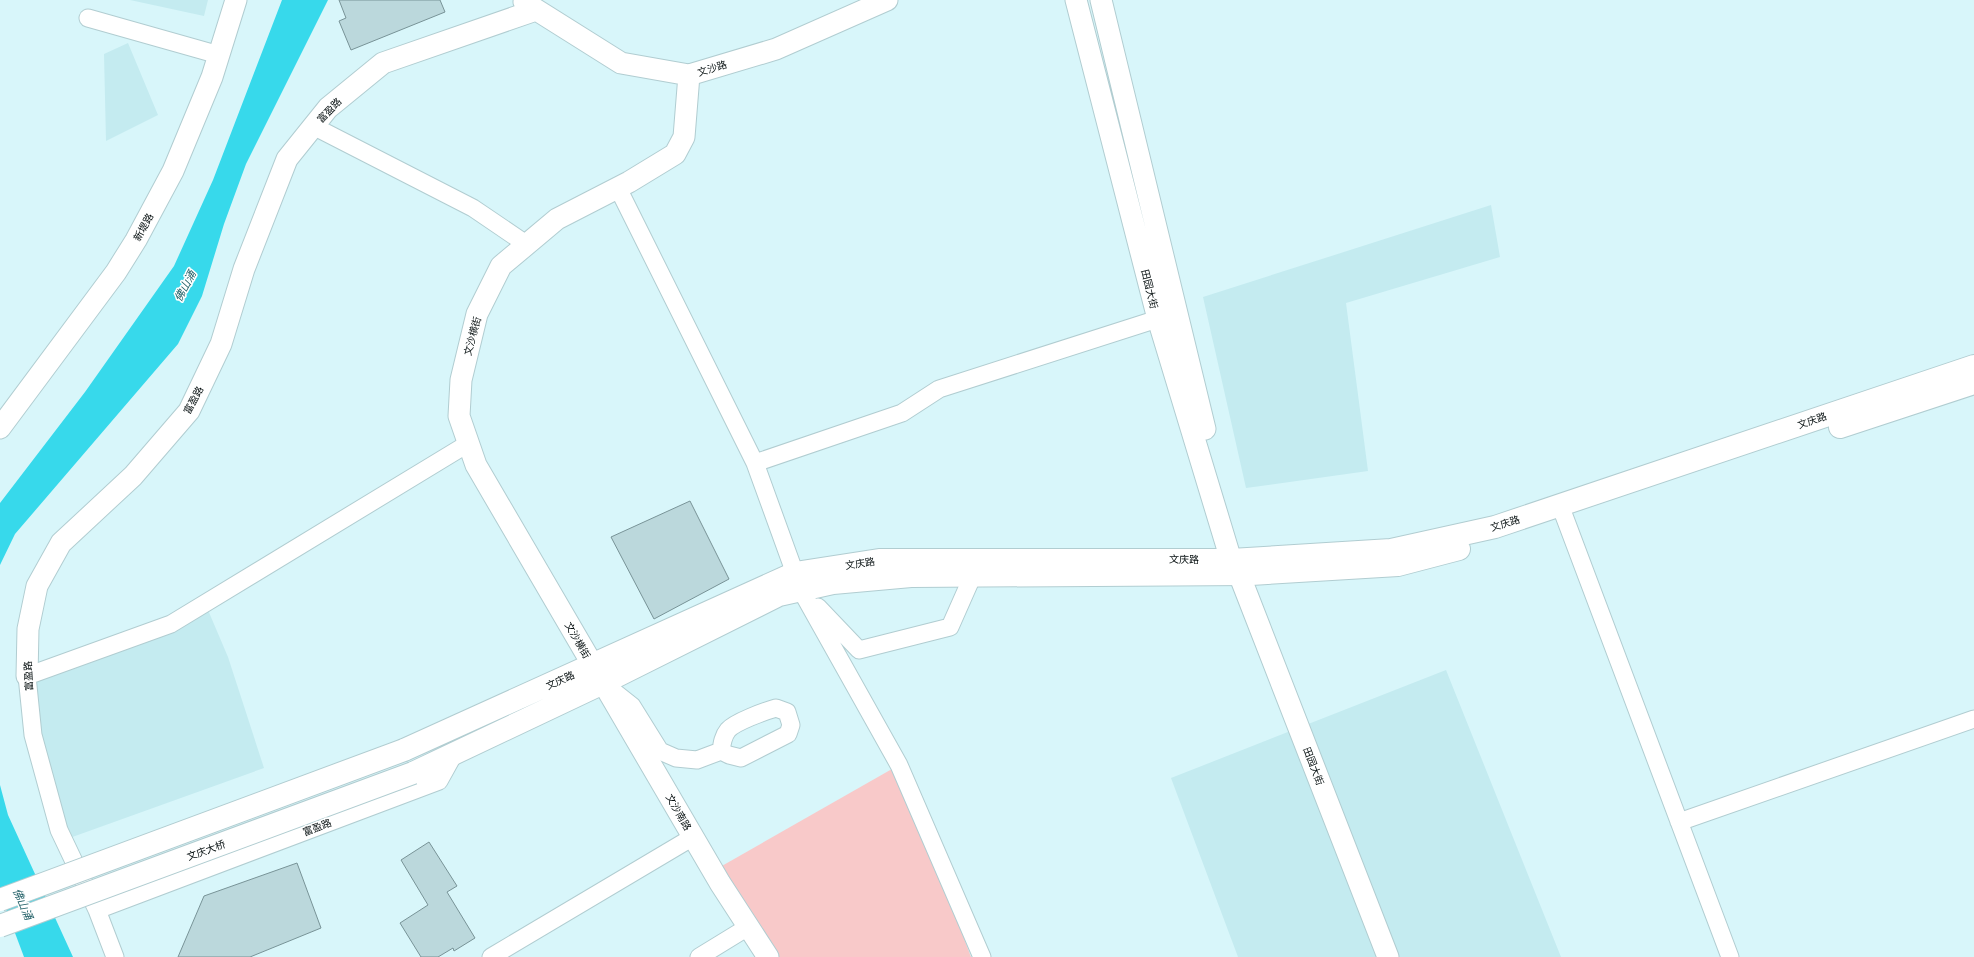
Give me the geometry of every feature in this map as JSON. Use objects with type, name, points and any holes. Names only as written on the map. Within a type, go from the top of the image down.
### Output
[{"type":"main road","name":"文庆路","points":[[1562,511],[1974,366]]},
{"type":"main road","name":"文庆路","points":[[798,581],[833,583],[911,576],[974,575],[1239,564],[1391,550],[1562,511],[1974,383]]},
{"type":"main road","name":"文庆路","points":[[0,900],[404,750],[598,674],[798,581],[879,560],[1239,564]]},
{"type":"main road","name":"文庆路","points":[[413,773],[454,754],[598,674]]},
{"type":"main road","name":"文庆大桥","points":[[0,926],[413,773]]},
{"type":"street","name":"新堤路","points":[[0,428],[116,272],[136,240],[173,171],[212,77],[236,0]]},
{"type":"street","name":"文沙路","points":[[528,5],[621,63],[689,75],[776,49],[887,0]]},
{"type":"street","name":"田园大街","points":[[1076,0],[1239,564],[1388,957]]},
{"type":"street","name":"田园大街","points":[[1101,0],[1168,316]]},
{"type":"street","name":"富盈路","points":[[115,957],[97,910],[59,830],[33,735],[27,676],[28,629],[37,586],[61,543],[133,476],[189,411],[221,344],[244,269],[287,159],[328,108],[383,64],[528,5]]},
{"type":"street","points":[[88,18],[219,55]]},
{"type":"street","name":"文沙横街","points":[[598,674],[476,465],[459,416],[461,380],[477,314],[501,266],[557,220],[618,188],[675,154],[684,138],[689,75]]},
{"type":"street","points":[[313,126],[473,208],[526,244]]},
{"type":"street","points":[[618,188],[755,463],[798,581],[899,766],[982,957]]},
{"type":"street","points":[[755,463],[902,413],[939,388],[1168,316]]},
{"type":"street","points":[[27,676],[171,624],[468,443]]},
{"type":"street","points":[[1562,511],[1730,957]]},
{"type":"street","points":[[798,581],[859,650],[950,626],[974,575]]},
{"type":"street","points":[[598,674],[632,706],[660,751],[676,758],[697,760],[721,751]]},
{"type":"street","name":"文沙南路","points":[[598,674],[693,837],[768,957]]},
{"type":"street","points":[[1679,822],[1974,719]]},
{"type":"street","name":"富盈路","points":[[97,910],[440,781],[454,754]]},
{"type":"street","points":[[498,955],[693,837]]},
{"type":"street","points":[[699,957],[748,927]]},
{"type":"shaded area","points":[[130,0],[208,0],[204,16]]},
{"type":"shaded area","points":[[128,43],[158,115],[106,141],[104,54]]},
{"type":"shaded area","points":[[1491,205],[1500,257],[1346,303],[1368,471],[1246,488],[1203,297]]},
{"type":"shaded area","points":[[205,603],[228,657],[264,768],[64,840],[27,676]]},
{"type":"shaded area","points":[[1446,670],[1561,957],[1238,957],[1171,778]]},
{"type":"shaded area","points":[[899,765],[971,957],[769,957],[713,871]]},
{"type":"water","name":"佛山涌","points":[[282,0],[328,0],[246,164],[224,224],[202,296],[178,344],[15,534],[0,565],[0,503],[85,392],[174,266],[213,180]]},
{"type":"water","name":"佛山涌","points":[[0,785],[8,815],[73,957],[24,957],[0,893]]},
{"type":"building","points":[[339,0],[440,0],[445,12],[351,50],[339,21],[346,18]]},
{"type":"building","points":[[690,501],[729,579],[654,619],[611,537]]},
{"type":"building","points":[[429,842],[457,886],[447,892],[475,938],[454,951],[453,948],[438,957],[421,957],[400,923],[428,905],[401,860]]},
{"type":"building","points":[[297,863],[321,928],[250,957],[178,957],[204,896]]}]
